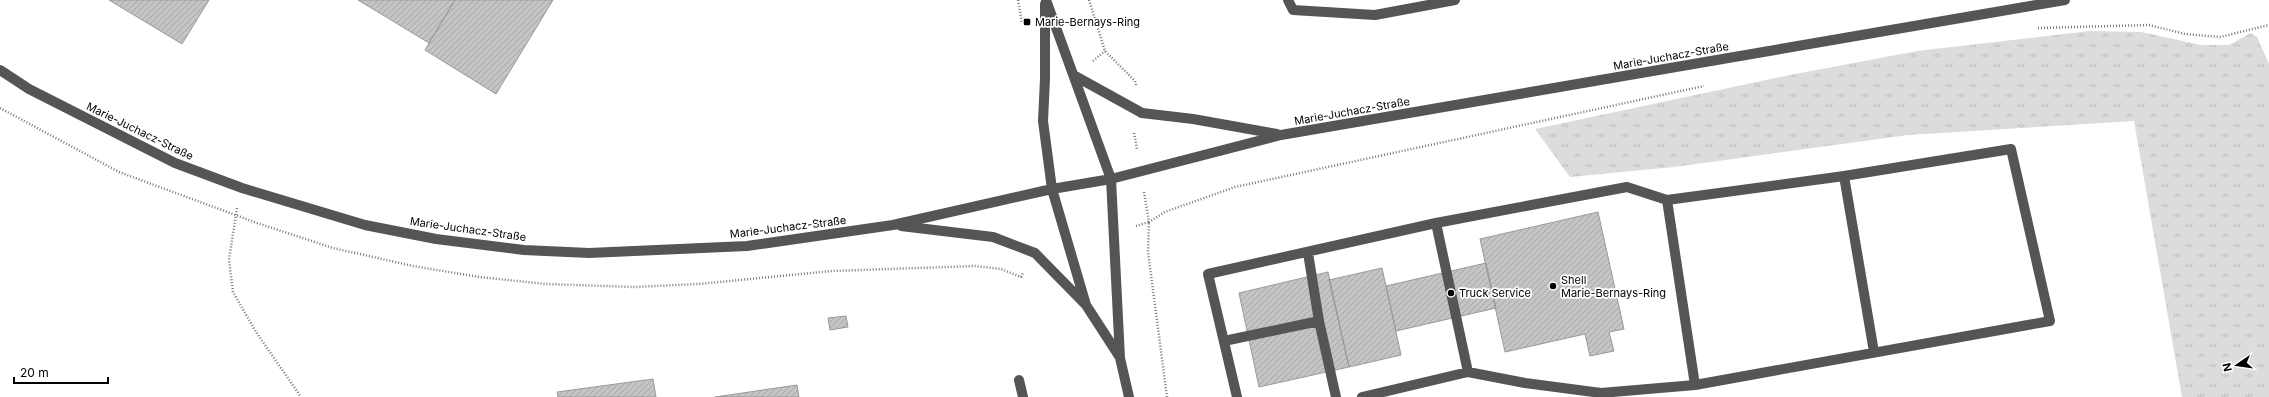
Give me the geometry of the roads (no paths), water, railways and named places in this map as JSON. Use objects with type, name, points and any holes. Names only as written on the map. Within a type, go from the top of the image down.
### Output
[{"type":"street","points":[[1045,0],[1075,76],[1111,179],[1120,358],[1129,397]]},
{"type":"street","points":[[1045,0],[1045,79],[1043,121],[1052,189],[1086,304],[1120,358]]},
{"type":"street","points":[[1288,0],[1294,10],[1375,15],[1455,0]]},
{"type":"street","name":"Marie-Juchacz-Straße","points":[[0,70],[29,89],[175,164],[242,188],[365,225],[436,239],[524,250],[590,253],[747,246],[893,225],[1052,189],[1111,179],[1281,135],[2065,0]]},
{"type":"street","name":"Marie-Juchacz-Straße","points":[[1075,76],[1142,113],[1193,119],[1281,135]]},
{"type":"street","points":[[1237,397],[1208,274],[1308,253],[1436,223],[1627,187],[1667,200],[1844,176],[2011,149],[2050,322],[1874,352],[1695,385],[1601,393],[1525,383],[1468,372],[1362,397]]},
{"type":"street","points":[[1844,176],[1874,352]]},
{"type":"street","points":[[1667,200],[1695,385]]},
{"type":"street","points":[[1436,223],[1468,372]]},
{"type":"street","name":"Marie-Juchacz-Straße","points":[[893,225],[993,237],[1035,254],[1086,304]]},
{"type":"street","points":[[1308,253],[1319,321],[1336,397]]},
{"type":"street","points":[[1224,342],[1319,321]]},
{"type":"street","points":[[1019,380],[1023,397]]},
{"type":"street","points":[[1635,397],[1644,389]]},
{"type":"place","name":"Marie-Bernays-Ring","points":[[1027,22]]},
{"type":"place","name":"Shell Marie-Bernays-Ring","points":[[1553,286]]},
{"type":"place","name":"Truck Service","points":[[1451,293]]}]
